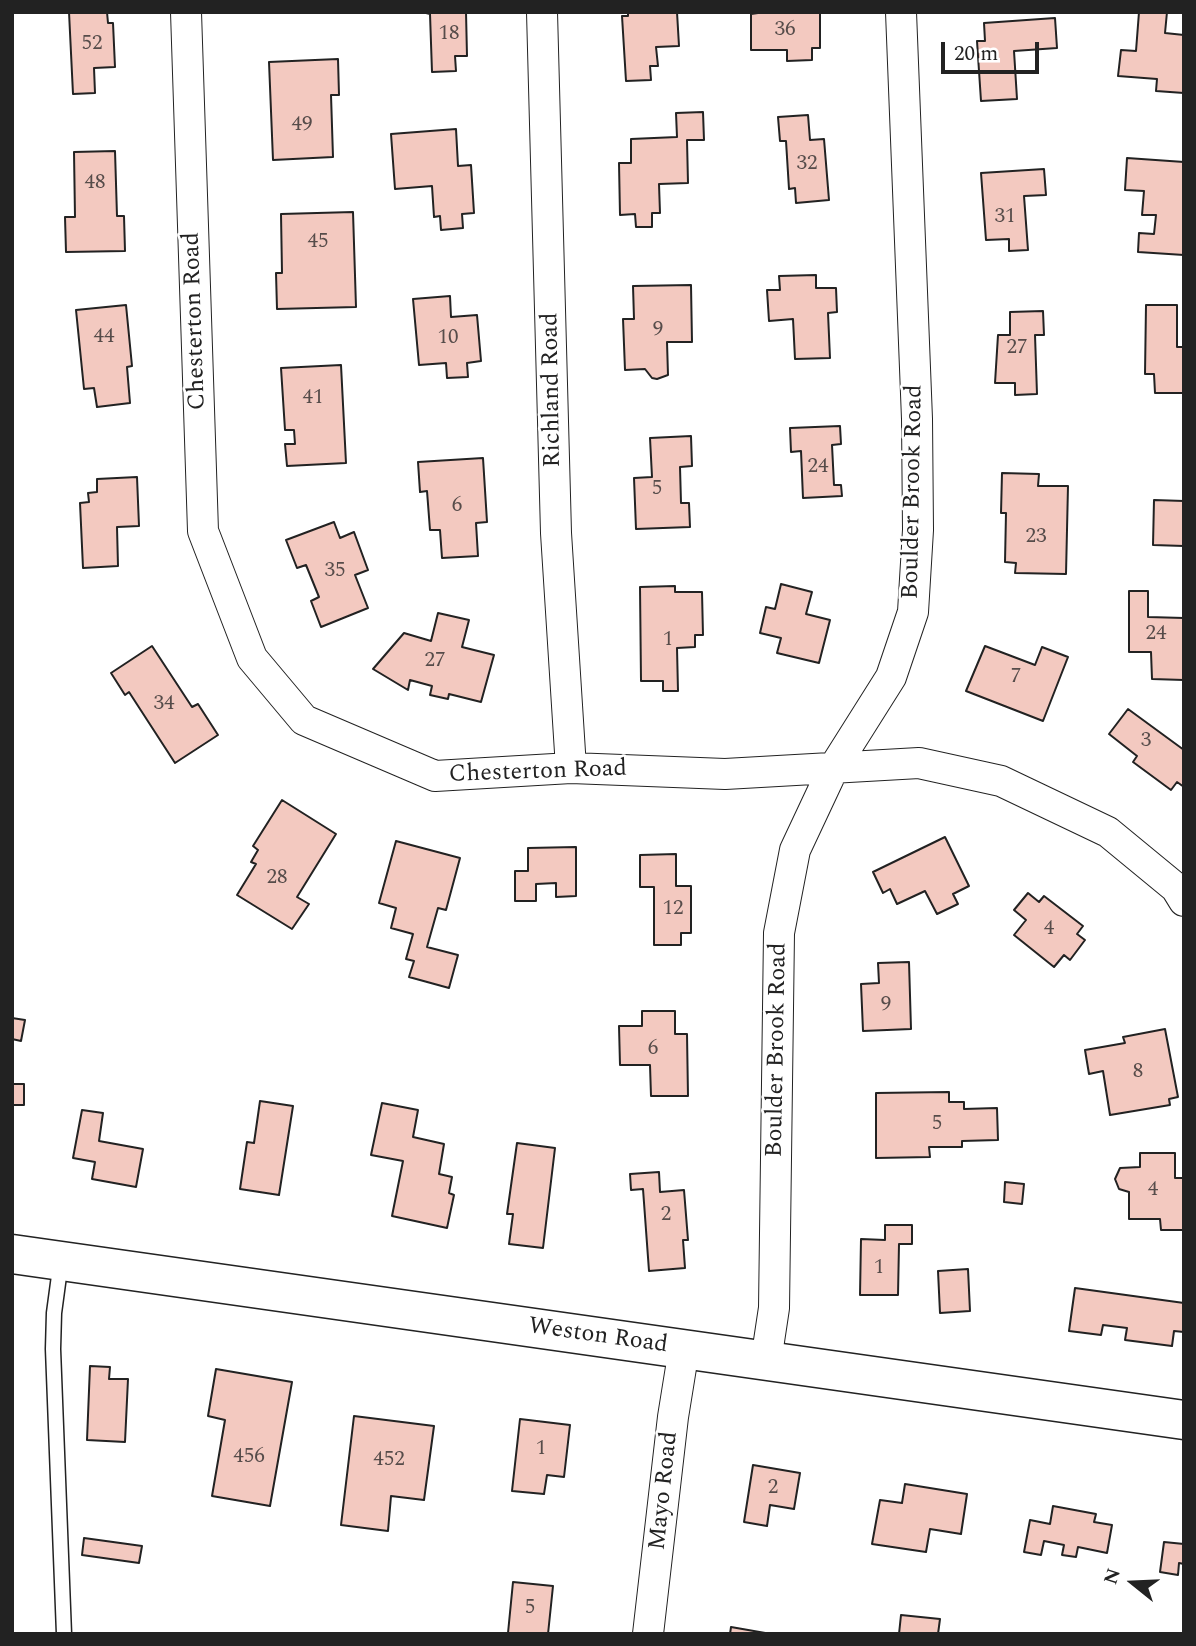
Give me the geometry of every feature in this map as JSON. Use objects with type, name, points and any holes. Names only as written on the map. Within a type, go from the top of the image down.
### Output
[{"type":"main road","name":"Weston Road","points":[[12,1254],[1184,1420]]},
{"type":"street","name":"Chesterton Road","points":[[186,12],[203,531],[252,658],[304,720],[435,776],[571,768],[725,774],[919,763],[1000,781],[1108,832],[1181,891]]},
{"type":"street","name":"Richland Road","points":[[542,12],[556,533],[571,768]]},
{"type":"street","name":"Boulder Brook Road","points":[[766,1361],[774,1308],[779,933],[795,850],[833,769],[891,677],[913,611],[918,530],[916,419],[901,12]]},
{"type":"street","name":"Mayo Road","points":[[648,1634],[673,1417],[684,1349]]},
{"type":"lane","points":[[61,1261],[54,1313],[53,1349],[64,1634]]},
{"type":"building","points":[[69,12],[107,12],[108,23],[113,23],[115,67],[94,68],[95,93],[73,94]]},
{"type":"building","points":[[422,12],[466,12],[467,56],[455,56],[456,71],[432,72],[430,14]]},
{"type":"building","points":[[628,12],[677,12],[679,46],[656,47],[658,66],[650,66],[651,80],[626,81],[622,16],[628,16]]},
{"type":"building","points":[[820,12],[820,48],[812,48],[812,60],[787,61],[787,50],[751,50],[751,14]]},
{"type":"building","points":[[1139,12],[1167,12],[1165,33],[1184,35],[1184,93],[1156,91],[1157,79],[1118,76],[1121,50],[1136,51]]},
{"type":"building","points":[[1055,18],[1057,48],[1014,51],[1017,99],[981,101],[977,41],[985,41],[984,23]]},
{"type":"building","points":[[338,59],[339,95],[331,95],[333,157],[273,160],[269,62]]},
{"type":"building","points":[[703,112],[704,140],[687,140],[688,183],[659,184],[660,213],[652,213],[652,227],[636,227],[635,214],[620,215],[619,163],[631,163],[631,139],[677,137],[676,113]]},
{"type":"building","points":[[808,115],[810,140],[824,139],[829,200],[796,203],[795,188],[789,189],[786,141],[780,141],[778,117]]},
{"type":"building","points":[[456,129],[458,166],[471,165],[474,213],[462,214],[463,228],[441,230],[440,216],[434,217],[432,186],[395,189],[391,134]]},
{"type":"building","points":[[115,151],[117,216],[124,216],[125,251],[66,252],[65,217],[75,217],[74,152]]},
{"type":"building","points":[[1127,158],[1184,162],[1184,255],[1138,252],[1139,233],[1154,234],[1156,215],[1142,215],[1144,191],[1125,190]]},
{"type":"building","points":[[1044,169],[1046,195],[1024,196],[1028,250],[1009,251],[1009,239],[986,240],[981,173]]},
{"type":"building","points":[[353,212],[356,307],[277,309],[276,273],[282,273],[281,214]]},
{"type":"building","points":[[816,275],[816,288],[836,288],[837,312],[828,313],[830,358],[795,359],[793,319],[769,321],[767,290],[780,290],[779,276]]},
{"type":"building","points":[[691,285],[692,342],[667,342],[668,375],[657,379],[652,378],[645,369],[625,370],[623,319],[634,319],[633,286]]},
{"type":"building","points":[[450,296],[451,317],[477,315],[481,361],[467,363],[468,377],[447,378],[446,363],[419,365],[413,299]]},
{"type":"building","points":[[126,305],[132,366],[127,367],[130,403],[97,407],[94,388],[84,389],[76,310]]},
{"type":"building","points":[[1146,305],[1177,305],[1177,347],[1184,347],[1184,393],[1155,393],[1154,374],[1145,374]]},
{"type":"building","points":[[1043,311],[1044,335],[1035,335],[1037,394],[1015,395],[1015,383],[995,383],[998,335],[1010,335],[1010,312]]},
{"type":"building","points":[[341,365],[346,463],[287,466],[285,444],[295,444],[294,430],[285,430],[281,368]]},
{"type":"building","points":[[840,426],[841,444],[832,445],[834,485],[841,485],[842,496],[803,498],[801,451],[791,452],[790,428]]},
{"type":"building","points":[[691,436],[692,466],[680,467],[681,503],[689,503],[690,527],[636,529],[634,478],[652,477],[650,438]]},
{"type":"building","points":[[483,458],[487,522],[476,523],[478,556],[442,558],[440,530],[430,530],[427,491],[420,492],[418,462]]},
{"type":"building","points":[[1002,473],[1039,474],[1038,486],[1068,486],[1066,574],[1015,573],[1016,563],[1005,562],[1006,513],[1001,513]]},
{"type":"building","points":[[137,477],[139,526],[117,527],[118,566],[83,568],[80,503],[89,502],[88,493],[97,492],[97,479]]},
{"type":"building","points":[[1154,500],[1184,501],[1184,546],[1153,545]]},
{"type":"building","points":[[334,522],[340,538],[354,532],[368,570],[355,575],[368,608],[321,627],[311,601],[319,597],[306,565],[297,568],[286,540]]},
{"type":"building","points":[[781,584],[812,592],[806,614],[830,620],[819,663],[777,653],[781,638],[760,633],[766,607],[775,609]]},
{"type":"building","points":[[675,586],[675,592],[702,592],[703,635],[695,635],[695,647],[677,648],[678,691],[663,691],[663,681],[641,681],[640,587]]},
{"type":"building","points":[[1129,591],[1148,591],[1148,617],[1184,618],[1184,680],[1152,679],[1151,652],[1129,652]]},
{"type":"building","points":[[438,613],[469,620],[462,647],[494,655],[481,702],[449,694],[448,699],[430,695],[432,686],[410,680],[408,690],[373,669],[404,633],[431,641]]},
{"type":"building","points":[[152,646],[192,707],[198,704],[218,735],[175,763],[129,692],[125,695],[111,673]]},
{"type":"building","points":[[985,646],[1035,665],[1042,647],[1068,657],[1043,721],[966,691]]},
{"type":"building","points":[[1128,709],[1184,750],[1184,787],[1177,782],[1171,790],[1133,762],[1137,756],[1109,734]]},
{"type":"building","points":[[282,800],[336,834],[297,897],[309,904],[292,929],[237,895],[256,864],[251,862],[258,850],[253,846]]},
{"type":"building","points":[[945,837],[969,886],[953,894],[958,904],[937,914],[925,891],[897,904],[890,889],[883,893],[873,872]]},
{"type":"building","points":[[396,841],[460,858],[446,910],[438,908],[427,947],[458,955],[449,988],[409,977],[414,961],[406,959],[413,934],[391,928],[396,908],[379,903]]},
{"type":"building","points":[[576,847],[576,896],[556,897],[556,883],[536,884],[536,901],[515,901],[515,871],[528,871],[528,848]]},
{"type":"building","points":[[676,854],[676,886],[691,886],[691,933],[681,933],[681,945],[654,945],[654,887],[640,887],[640,855]]},
{"type":"building","points":[[1028,893],[1039,902],[1044,896],[1083,926],[1077,934],[1085,940],[1070,960],[1064,955],[1054,967],[1014,935],[1026,920],[1014,910]]},
{"type":"building","points":[[909,962],[911,1029],[863,1031],[861,984],[879,983],[878,963]]},
{"type":"building","points":[[642,1011],[675,1011],[675,1034],[687,1034],[688,1096],[651,1096],[650,1065],[620,1065],[619,1026],[642,1026]]},
{"type":"building","points":[[12,1018],[25,1020],[21,1041],[12,1039]]},
{"type":"building","points":[[1165,1029],[1178,1097],[1169,1099],[1170,1105],[1110,1115],[1103,1071],[1089,1074],[1085,1050],[1125,1043],[1123,1037]]},
{"type":"building","points":[[12,1084],[24,1084],[24,1105],[12,1105]]},
{"type":"building","points":[[949,1092],[949,1102],[964,1102],[964,1109],[997,1108],[998,1140],[962,1141],[962,1147],[929,1147],[930,1157],[876,1158],[876,1093]]},
{"type":"building","points":[[260,1101],[293,1106],[279,1195],[240,1189],[247,1142],[254,1143]]},
{"type":"building","points":[[382,1103],[418,1110],[413,1137],[444,1144],[439,1174],[452,1177],[449,1193],[454,1195],[447,1228],[392,1216],[403,1161],[371,1155]]},
{"type":"building","points":[[82,1110],[103,1113],[99,1141],[143,1149],[136,1187],[92,1179],[95,1162],[73,1158]]},
{"type":"building","points":[[517,1143],[555,1148],[543,1248],[509,1244],[513,1214],[507,1214]]},
{"type":"building","points":[[1140,1153],[1175,1153],[1175,1178],[1184,1178],[1184,1230],[1161,1230],[1160,1219],[1129,1219],[1129,1192],[1119,1189],[1115,1179],[1120,1168],[1140,1167]]},
{"type":"building","points":[[659,1172],[660,1192],[684,1190],[688,1240],[683,1240],[685,1268],[649,1271],[643,1189],[631,1190],[630,1174]]},
{"type":"building","points":[[1005,1182],[1024,1184],[1022,1204],[1004,1202]]},
{"type":"building","points":[[885,1225],[912,1225],[912,1244],[899,1244],[898,1295],[860,1295],[861,1239],[885,1240]]},
{"type":"building","points":[[968,1269],[970,1311],[940,1313],[938,1271]]},
{"type":"building","points":[[1075,1288],[1184,1303],[1184,1332],[1174,1331],[1172,1346],[1125,1340],[1127,1328],[1103,1325],[1101,1335],[1069,1331]]},
{"type":"building","points":[[90,1366],[110,1367],[109,1379],[128,1379],[125,1442],[87,1440]]},
{"type":"building","points":[[216,1369],[292,1382],[270,1506],[212,1496],[225,1420],[208,1416]]},
{"type":"building","points":[[354,1416],[434,1426],[424,1500],[391,1496],[388,1531],[341,1525]]},
{"type":"building","points":[[520,1419],[570,1425],[564,1477],[547,1475],[544,1494],[512,1491]]},
{"type":"building","points":[[753,1465],[800,1473],[794,1509],[770,1505],[767,1526],[744,1522]]},
{"type":"building","points":[[905,1484],[967,1494],[961,1534],[930,1529],[926,1552],[872,1544],[880,1500],[902,1503]]},
{"type":"building","points":[[1053,1506],[1096,1514],[1094,1522],[1112,1525],[1107,1553],[1078,1547],[1076,1557],[1062,1555],[1064,1545],[1044,1541],[1041,1555],[1024,1552],[1030,1520],[1050,1524]]},
{"type":"building","points":[[84,1538],[142,1546],[139,1563],[82,1555]]},
{"type":"building","points":[[1164,1542],[1184,1544],[1184,1564],[1179,1563],[1178,1575],[1160,1572]]},
{"type":"building","points":[[513,1582],[553,1586],[548,1634],[508,1633]]},
{"type":"building","points":[[901,1615],[940,1619],[938,1634],[899,1634]]},
{"type":"building","points":[[731,1627],[771,1634],[730,1634]]}]
